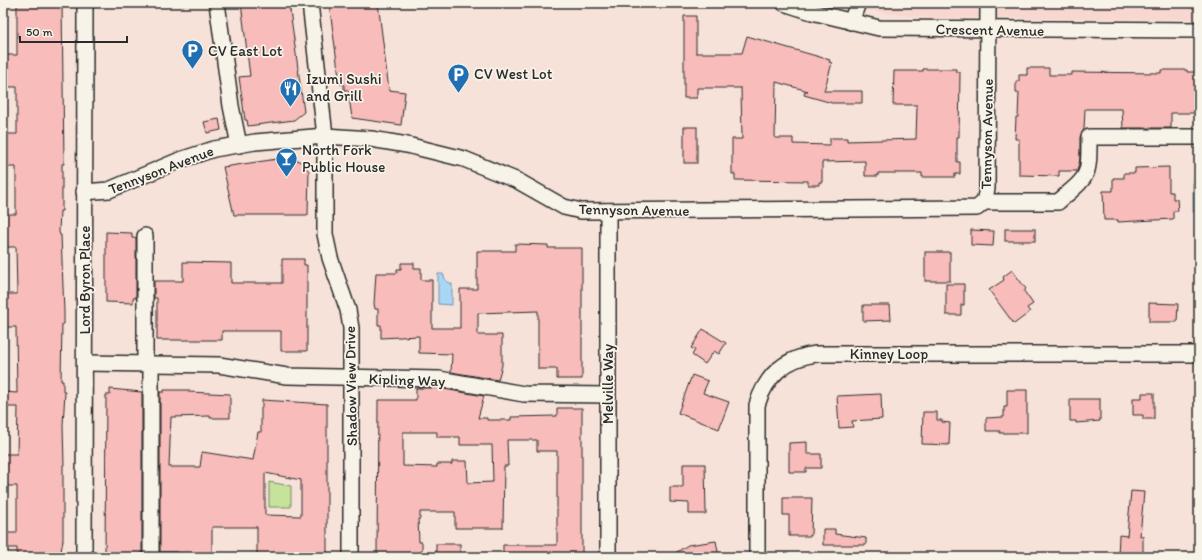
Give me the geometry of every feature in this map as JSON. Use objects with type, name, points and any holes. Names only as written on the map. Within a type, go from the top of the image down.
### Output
[{"type":"street","name":"Lord Byron Place","points":[[84,557],[85,3]]},
{"type":"street","points":[[217,3],[239,145]]},
{"type":"street","name":"Shadow View Drive","points":[[310,3],[325,136],[325,234],[330,258],[350,320],[351,557]]},
{"type":"street","name":"Crescent Avenue","points":[[784,3],[851,22],[879,28],[988,30],[1199,30]]},
{"type":"street","points":[[851,22],[858,3]]},
{"type":"street","name":"Tennyson Avenue","points":[[84,192],[105,192],[180,160],[214,149],[325,136],[371,139],[438,152],[464,159],[498,172],[564,207],[581,211],[977,208],[984,202],[987,189],[988,3]]},
{"type":"street","points":[[984,202],[1058,202],[1084,179],[1087,173],[1089,167],[1089,137],[1199,137]]},
{"type":"street","name":"Melville Way","points":[[608,211],[608,557]]},
{"type":"street","points":[[145,236],[151,557]]},
{"type":"street","name":"Kinney Loop","points":[[757,557],[757,405],[760,394],[776,371],[793,359],[816,354],[1199,354]]},
{"type":"street","name":"Kipling Way","points":[[85,363],[219,365],[287,376],[439,379],[514,393],[537,395],[608,395]]},
{"type":"shaded area","points":[[831,3],[1199,3],[1199,19],[931,18],[883,13]]},
{"type":"green space","points":[[269,482],[291,486],[291,507],[269,507]]},
{"type":"water","points":[[1193,178],[1199,178],[1199,212],[1193,212]]},
{"type":"water","points":[[438,274],[443,274],[446,281],[452,284],[452,305],[438,304]]},
{"type":"building","points":[[17,3],[62,3],[64,164],[62,164],[62,211],[60,211],[59,232],[61,235],[64,312],[64,324],[62,324],[61,381],[63,381],[63,392],[65,392],[63,425],[63,540],[60,557],[17,557],[17,548],[3,548],[3,533],[17,533],[17,486],[4,486],[3,468],[4,454],[17,454],[18,407],[4,407],[4,392],[17,393],[16,327],[3,327],[3,294],[17,294],[16,247],[4,247],[3,229],[3,214],[16,214],[16,167],[3,167],[3,134],[17,134],[17,87],[4,87],[3,55],[17,55]]},
{"type":"building","points":[[241,3],[289,3],[304,112],[294,120],[248,126],[247,120],[245,120],[239,77],[250,76]]},
{"type":"building","points":[[329,3],[378,3],[389,90],[405,92],[401,125],[352,118],[348,90],[344,90],[344,84],[340,84]]},
{"type":"building","points":[[684,16],[696,16],[696,53],[742,53],[747,36],[830,60],[829,62],[832,63],[824,91],[862,91],[862,103],[832,103],[804,95],[805,91],[808,91],[776,82],[775,138],[793,138],[793,144],[830,145],[830,138],[847,138],[847,141],[916,139],[917,105],[893,105],[894,71],[956,69],[956,72],[960,72],[957,162],[960,162],[960,174],[955,174],[955,177],[922,177],[922,173],[878,173],[878,176],[865,176],[865,161],[822,162],[822,182],[819,182],[819,185],[808,185],[808,181],[735,180],[735,174],[732,174],[732,139],[742,139],[741,88],[697,88],[697,98],[684,98]]},
{"type":"building","points":[[1027,68],[1049,68],[1049,75],[1072,75],[1072,72],[1161,73],[1161,70],[1187,70],[1187,72],[1199,72],[1199,113],[1171,113],[1171,128],[1123,128],[1122,109],[1085,109],[1084,129],[1080,137],[1080,160],[1077,171],[1059,171],[1059,176],[1019,175],[1019,139],[1015,139],[1019,93],[1016,93],[1016,81],[1019,81],[1019,75],[1027,75]]},
{"type":"building","points":[[219,119],[221,130],[207,133],[204,122]]},
{"type":"building","points":[[684,127],[697,127],[697,163],[684,163]]},
{"type":"building","points":[[291,157],[301,162],[309,171],[308,215],[234,215],[223,167]]},
{"type":"building","points":[[1169,167],[1169,192],[1173,192],[1173,199],[1177,199],[1178,211],[1173,211],[1173,219],[1118,222],[1118,220],[1104,220],[1103,191],[1113,191],[1113,178],[1124,178],[1124,173],[1135,173],[1135,168]]},
{"type":"building","points":[[1005,229],[1035,229],[1035,241],[1005,241]]},
{"type":"building","points":[[971,230],[994,231],[993,246],[971,245]]},
{"type":"building","points":[[106,232],[132,233],[132,238],[136,238],[136,298],[133,298],[133,303],[106,302]]},
{"type":"building","points":[[515,244],[548,245],[548,248],[582,248],[582,379],[557,379],[557,369],[538,369],[538,311],[478,313],[478,335],[502,335],[502,365],[498,380],[451,372],[452,354],[419,353],[419,336],[381,338],[381,325],[378,325],[378,309],[375,309],[374,304],[376,273],[397,273],[397,269],[401,269],[401,263],[414,263],[414,268],[421,268],[421,280],[432,280],[432,328],[460,328],[460,289],[477,289],[477,251],[515,251]]},
{"type":"building","points":[[925,252],[950,252],[950,281],[925,281]]},
{"type":"building","points":[[282,259],[304,259],[304,265],[307,265],[307,351],[281,351],[281,331],[222,331],[222,340],[157,340],[157,298],[154,298],[154,281],[183,281],[183,262],[231,263],[231,283],[282,283]]},
{"type":"building","points":[[1012,270],[1026,289],[1024,291],[1033,304],[1027,308],[1030,312],[1014,324],[989,290],[1004,280],[1003,277]]},
{"type":"building","points":[[946,284],[964,284],[964,305],[961,305],[961,315],[946,315]]},
{"type":"building","points":[[1149,303],[1178,304],[1177,322],[1149,322]]},
{"type":"building","points":[[863,305],[890,305],[891,320],[863,321]]},
{"type":"building","points":[[703,329],[726,343],[719,354],[714,351],[705,364],[692,355],[695,350],[691,348]]},
{"type":"building","points":[[692,375],[708,381],[703,393],[729,402],[719,429],[678,413]]},
{"type":"building","points":[[416,388],[438,388],[484,396],[478,418],[487,418],[487,420],[511,420],[511,417],[557,416],[557,408],[582,408],[582,556],[503,556],[503,545],[557,545],[557,451],[537,451],[537,440],[507,440],[508,466],[504,466],[503,528],[455,528],[455,512],[420,512],[420,519],[418,519],[419,542],[422,542],[422,555],[377,555],[378,400],[416,400]],"holes":[[[403,432],[437,432],[437,437],[460,437],[460,445],[492,445],[493,482],[468,483],[467,461],[452,461],[452,464],[437,464],[437,467],[403,466]]]},
{"type":"building","points":[[110,389],[142,392],[142,557],[105,557],[106,395],[110,395]]},
{"type":"building","points":[[164,390],[189,390],[189,392],[230,394],[230,418],[210,418],[210,416],[171,417],[169,467],[200,467],[202,452],[253,460],[258,432],[261,432],[262,400],[327,404],[327,557],[257,556],[257,527],[212,527],[212,556],[177,556],[177,552],[160,552],[160,392],[164,392]],"holes":[[[265,473],[301,480],[301,516],[265,515]]]},
{"type":"building","points":[[1007,390],[1027,390],[1027,433],[999,433],[1000,431],[986,431],[986,418],[1004,417],[1004,407],[1007,407]]},
{"type":"building","points":[[1142,393],[1154,393],[1154,419],[1143,419],[1143,415],[1133,415],[1133,398],[1142,398]]},
{"type":"building","points":[[881,394],[882,419],[852,421],[853,427],[839,428],[837,396]]},
{"type":"building","points":[[1070,399],[1100,399],[1100,421],[1076,423],[1076,421],[1070,421]]},
{"type":"building","points":[[923,412],[937,412],[937,420],[950,423],[949,445],[922,444]]},
{"type":"building","points":[[807,442],[807,454],[821,454],[821,468],[806,468],[806,472],[789,472],[789,443]]},
{"type":"building","points":[[683,464],[705,464],[706,514],[689,514],[689,503],[670,502],[670,487],[683,487]]},
{"type":"building","points":[[1131,491],[1144,492],[1140,536],[1143,536],[1143,557],[1118,557],[1119,535],[1127,536]]},
{"type":"building","points":[[783,498],[812,498],[811,536],[789,536],[789,515],[783,515]]},
{"type":"building","points":[[823,529],[835,529],[835,534],[866,538],[866,545],[823,545]]},
{"type":"building","points":[[716,541],[719,557],[669,557],[688,545]]},
{"type":"building","points":[[436,544],[460,544],[460,556],[436,556]]},
{"type":"place","name":"CV East Lot","points":[[193,70]]},
{"type":"place","name":"CV West Lot","points":[[458,94]]},
{"type":"place","name":"Izumi Sushi and Grill","points":[[290,108]]},
{"type":"place","name":"North Fork Public House","points":[[287,178]]}]
